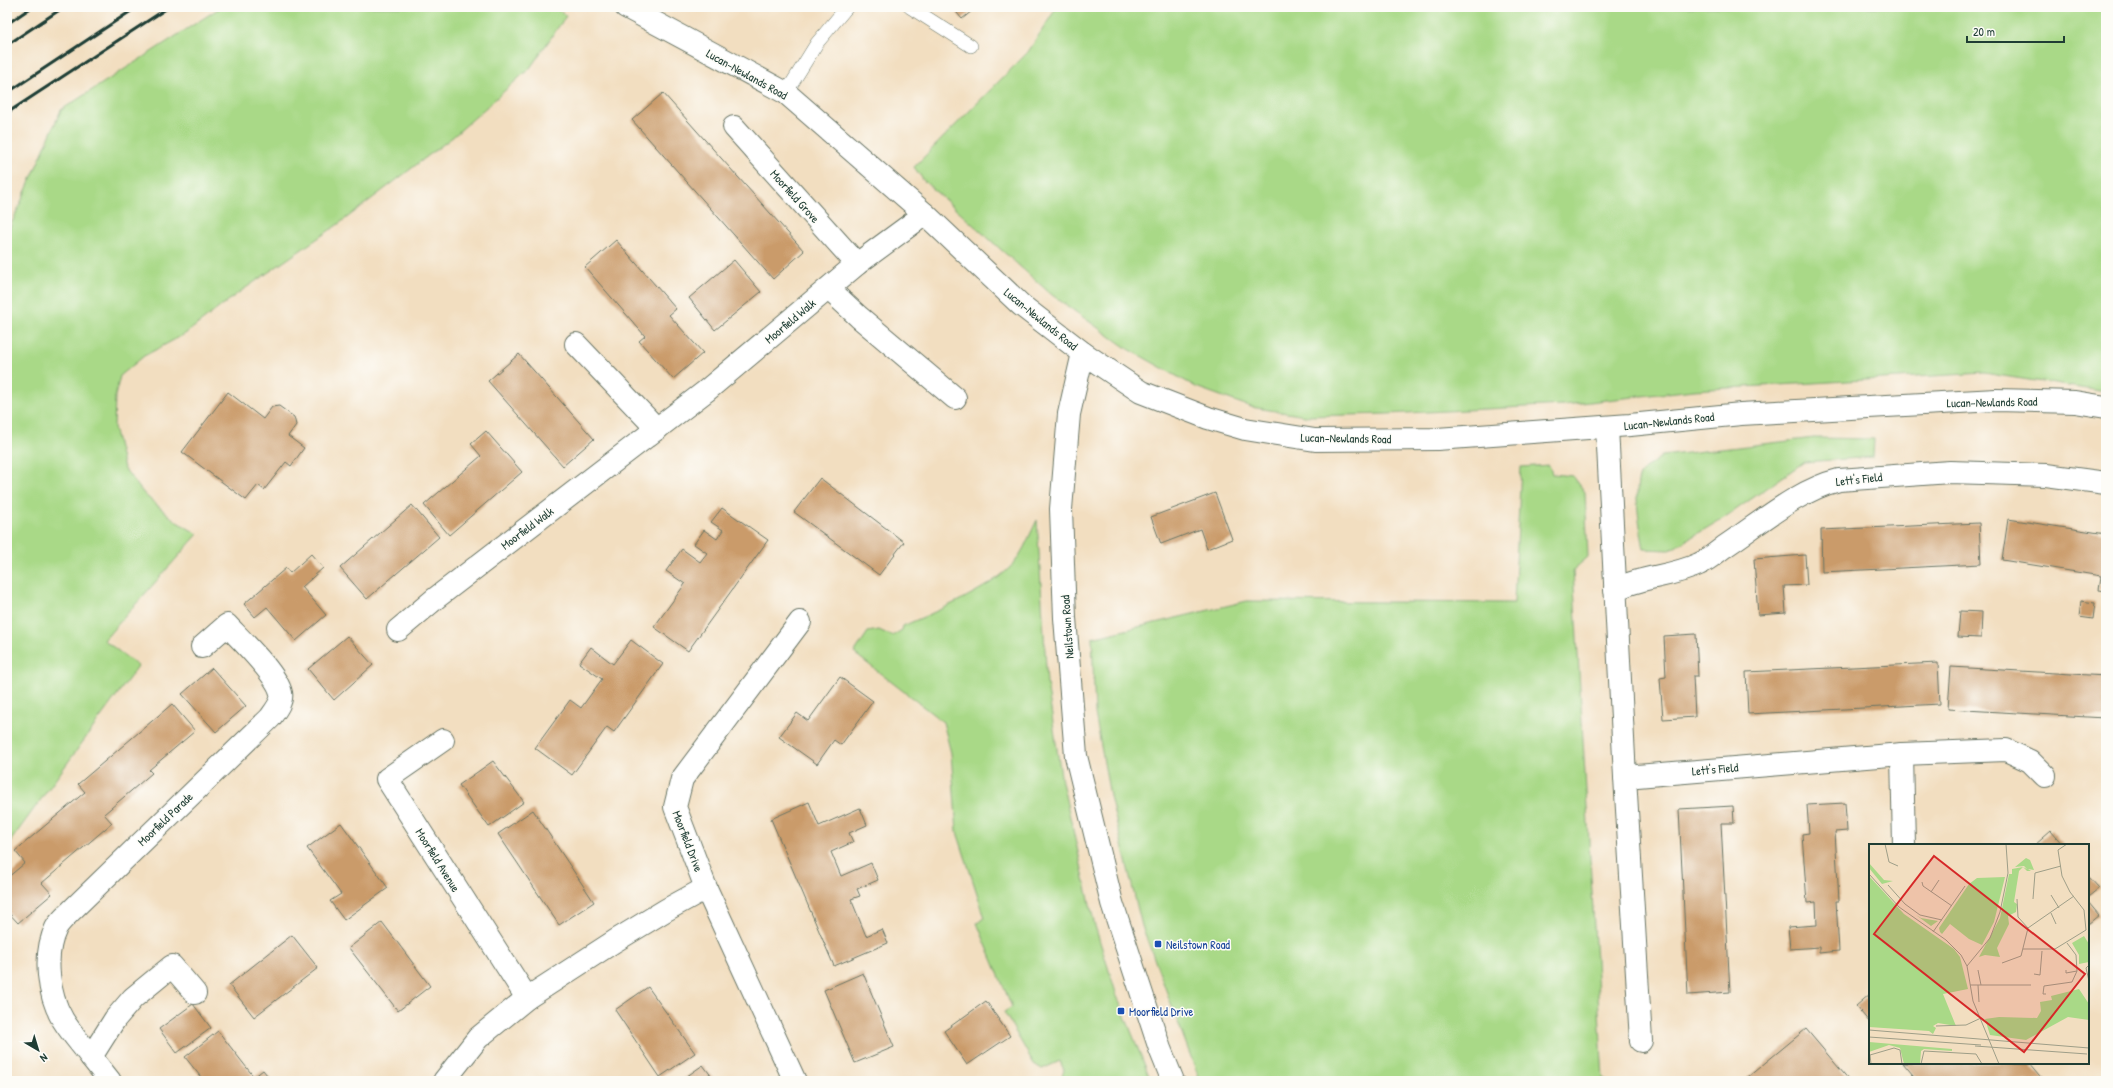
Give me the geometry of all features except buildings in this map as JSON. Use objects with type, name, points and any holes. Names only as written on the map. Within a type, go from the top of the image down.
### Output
[{"type":"street","name":"Lucan-Newlands Road","points":[[626,7],[786,93],[925,214],[1021,305],[1083,353],[1141,392],[1208,418],[1270,434],[1314,440],[1437,439],[1607,427],[1741,414],[1996,400],[2075,402],[2106,407]]},
{"type":"street","name":"Moorfield Grove","points":[[734,128],[857,264]]},
{"type":"street","name":"Moorfield Walk","points":[[398,630],[436,598],[657,429],[829,289],[857,264],[925,214]]},
{"type":"street","points":[[829,289],[859,317],[955,398]]},
{"type":"street","points":[[576,344],[657,429]]},
{"type":"street","name":"Neilstown Road","points":[[1083,353],[1069,414],[1060,509],[1065,618],[1076,756],[1112,903],[1160,1049],[1173,1081]]},
{"type":"street","points":[[1607,427],[1625,777],[1641,1041]]},
{"type":"street","name":"Lett's Field","points":[[1615,590],[1630,582],[1676,572],[1699,564],[1803,495],[1822,484],[1839,480],[1950,472],[2046,476],[2106,483]]},
{"type":"street","name":"Moorfield Drive","points":[[795,1081],[706,888],[675,807],[682,779],[800,622]]},
{"type":"street","name":"Moorfield Parade","points":[[91,1057],[63,1019],[55,1001],[48,966],[50,945],[56,927],[77,904],[270,718],[278,706],[281,694],[273,677],[227,625],[202,647]]},
{"type":"street","name":"Moorfield Avenue","points":[[443,740],[387,779],[526,998]]},
{"type":"street","name":"Lett's Field","points":[[1625,777],[1902,754],[2006,750],[2030,760],[2045,776]]},
{"type":"street","points":[[1902,754],[1904,844]]},
{"type":"street","points":[[444,1081],[478,1038],[526,998],[614,941],[706,888]]},
{"type":"street","points":[[110,1081],[91,1057],[115,1019],[132,998],[172,966],[195,993]]},
{"type":"lane","points":[[786,93],[817,43],[848,7]]},
{"type":"lane","points":[[910,7],[971,46]]},
{"type":"green space","points":[[221,7],[555,7],[566,16],[530,68],[454,136],[340,223],[237,294],[185,334],[144,356],[120,376],[115,396],[114,427],[124,468],[145,495],[177,522],[198,534],[104,640],[138,666],[7,846],[7,234],[61,110]]},
{"type":"green space","points":[[1057,7],[2106,7],[2106,392],[1984,373],[1693,390],[1564,405],[1387,414],[1305,416],[1251,407],[1196,387],[1125,347],[1052,295],[924,181],[914,167],[1028,52]]},
{"type":"green space","points":[[1814,438],[1874,439],[1873,457],[1804,462],[1727,516],[1670,550],[1644,549],[1639,520],[1637,487],[1642,472],[1662,456]]},
{"type":"green space","points":[[1549,465],[1552,474],[1573,476],[1585,492],[1588,557],[1573,570],[1603,1079],[1607,1081],[1200,1081],[1142,926],[1110,796],[1095,713],[1092,638],[1247,601],[1514,603],[1521,467]]},
{"type":"green space","points":[[1037,520],[1047,683],[1062,782],[1095,926],[1117,996],[1151,1081],[1060,1081],[1064,1070],[1060,1061],[1042,1069],[1034,1064],[1004,1012],[1012,1007],[977,923],[985,918],[957,832],[951,753],[943,722],[854,653],[868,632],[879,630],[892,636],[902,630],[903,626],[967,597],[998,577],[1011,567],[1019,556]]},
{"type":"railway","points":[[7,24],[32,7]]},
{"type":"railway","points":[[7,45],[64,7]]},
{"type":"railway","points":[[7,93],[137,7]]},
{"type":"railway","points":[[7,113],[169,7]]},
{"type":"place","name":"Neilstown Road","points":[[1158,944]]},
{"type":"place","name":"Moorfield Drive","points":[[1121,1011]]}]
